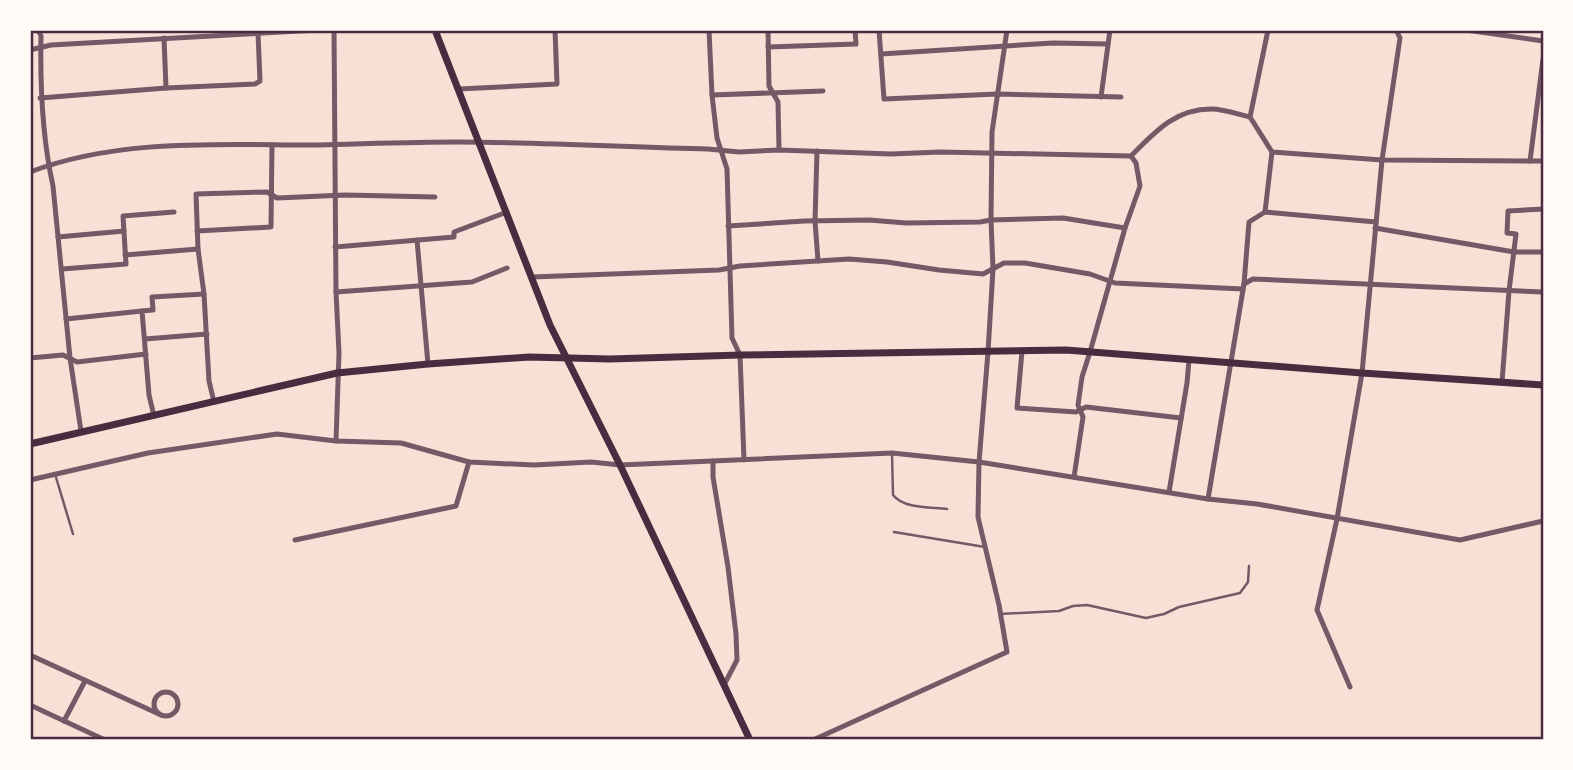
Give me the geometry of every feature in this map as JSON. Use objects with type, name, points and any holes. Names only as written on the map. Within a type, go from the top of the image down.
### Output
[{"type":"main road","points":[[435,30],[550,325],[620,465],[750,740]]},
{"type":"main road","points":[[30,444],[337,373],[529,357],[610,359],[1066,350],[1543,385]]},
{"type":"street","points":[[38,30],[41,36],[40,98],[53,186],[70,358],[82,431]]},
{"type":"street","points":[[30,50],[51,45],[209,33],[318,30]]},
{"type":"street","points":[[334,30],[335,247],[339,353],[336,440]]},
{"type":"street","points":[[459,89],[557,84],[555,30]]},
{"type":"street","points":[[709,30],[717,138],[727,169],[732,338],[740,355],[744,460]]},
{"type":"street","points":[[768,30],[769,86],[778,102],[779,150]]},
{"type":"street","points":[[768,47],[856,44],[855,30]]},
{"type":"street","points":[[879,30],[884,99],[998,94],[1121,97]]},
{"type":"street","points":[[813,740],[1007,653],[978,517],[979,462],[993,269],[992,132],[1007,30]]},
{"type":"street","points":[[1101,97],[1110,30]]},
{"type":"street","points":[[1265,212],[1272,152],[1250,117],[1268,30]]},
{"type":"street","points":[[1350,687],[1317,610],[1362,373],[1382,160],[1400,38],[1396,30]]},
{"type":"street","points":[[1466,30],[1543,41]]},
{"type":"street","points":[[1533,39],[1534,30]]},
{"type":"street","points":[[40,98],[166,88],[255,85],[260,81],[258,33]]},
{"type":"street","points":[[164,38],[166,88]]},
{"type":"street","points":[[881,54],[1053,43],[1108,44]]},
{"type":"street","points":[[1530,161],[1543,59]]},
{"type":"street","points":[[712,95],[823,91]]},
{"type":"street","points":[[30,172],[96,153],[171,146],[480,142],[708,149],[722,152],[779,150],[1131,156],[1156,131],[1184,112],[1213,108],[1250,117]]},
{"type":"street","points":[[197,231],[271,227],[272,145]]},
{"type":"street","points":[[817,151],[818,261]]},
{"type":"street","points":[[1272,152],[1382,160],[1543,161]]},
{"type":"street","points":[[1074,477],[1083,417],[1077,405],[1082,377],[1125,228],[1140,186],[1136,163],[1131,156]]},
{"type":"street","points":[[214,402],[209,381],[195,194],[267,192],[277,198],[345,195],[435,197]]},
{"type":"street","points":[[1502,382],[1516,234],[1507,233],[1508,211],[1543,209]]},
{"type":"street","points":[[62,269],[126,264],[123,216],[174,212]]},
{"type":"street","points":[[335,247],[454,237],[454,232],[507,212]]},
{"type":"street","points":[[1208,499],[1243,286],[1249,222],[1265,212],[1376,225],[1514,251],[1543,252]]},
{"type":"street","points":[[728,226],[816,221],[918,223],[1063,218],[1125,228]]},
{"type":"street","points":[[58,237],[124,231]]},
{"type":"street","points":[[417,240],[428,364]]},
{"type":"street","points":[[125,255],[198,248]]},
{"type":"street","points":[[532,277],[719,270],[740,266],[849,259],[983,274],[1004,263],[1025,263],[1090,274],[1115,282],[1243,286],[1253,279],[1543,292]]},
{"type":"street","points":[[336,292],[472,282],[507,268]]},
{"type":"street","points":[[66,319],[153,310],[152,297],[204,294]]},
{"type":"street","points":[[142,311],[149,395],[154,416]]},
{"type":"street","points":[[145,339],[207,334]]},
{"type":"street","points":[[1022,351],[1017,408],[1076,412],[1086,408],[1181,418]]},
{"type":"street","points":[[30,357],[63,355],[77,362],[146,354]]},
{"type":"street","points":[[1169,492],[1189,360]]},
{"type":"street","points":[[30,480],[148,453],[277,433],[336,440],[401,443],[470,462],[534,465],[591,462],[620,465],[891,453],[979,462],[1208,499],[1257,504],[1460,540],[1543,521]]},
{"type":"street","points":[[713,461],[737,647],[737,660],[724,685]]},
{"type":"street","points":[[295,540],[456,506],[470,462]]},
{"type":"street","points":[[30,655],[161,715],[169,716],[176,712],[178,700],[173,694],[166,692],[156,698],[154,706],[161,715]]},
{"type":"street","points":[[64,721],[85,681]]},
{"type":"street","points":[[30,705],[105,740]]},
{"type":"lane","points":[[891,453],[895,499],[904,504],[947,509]]},
{"type":"lane","points":[[54,474],[73,534]]},
{"type":"lane","points":[[894,532],[985,547]]},
{"type":"lane","points":[[1000,614],[1044,612],[1087,605],[1146,618],[1179,607],[1240,593],[1248,582],[1249,566]]}]
